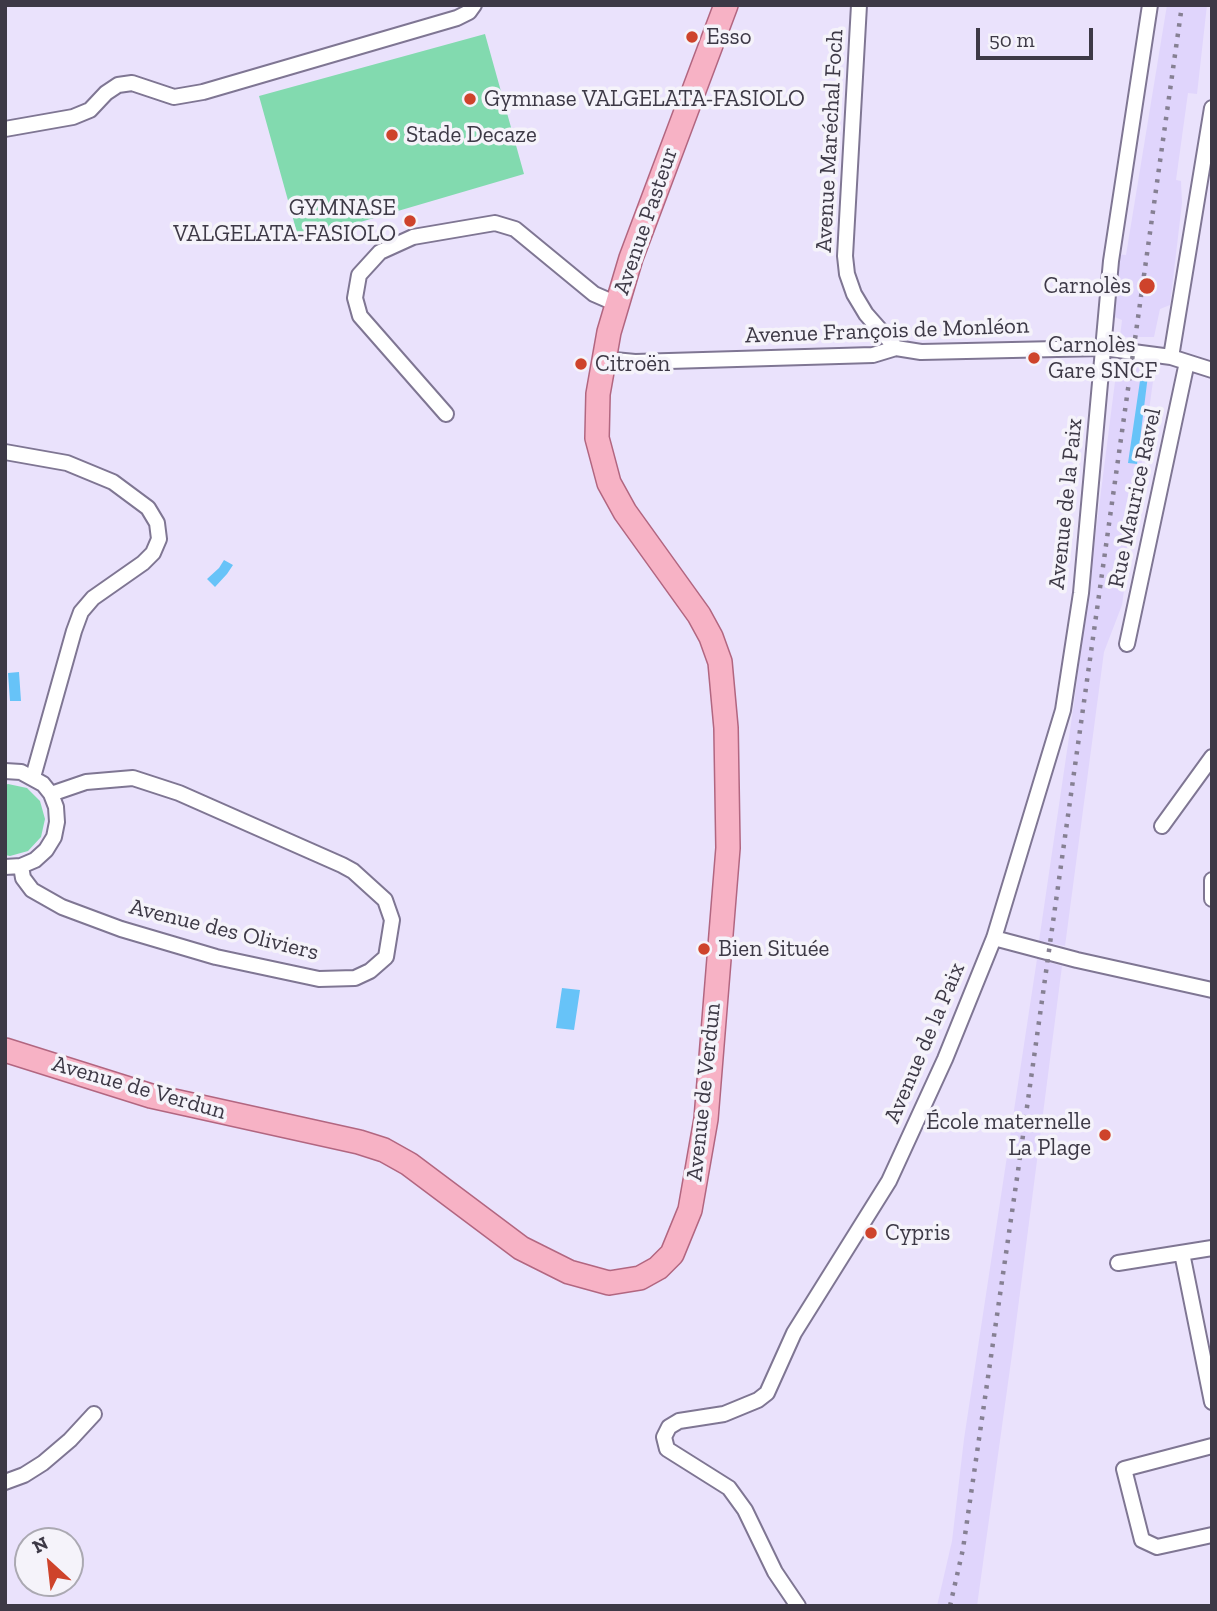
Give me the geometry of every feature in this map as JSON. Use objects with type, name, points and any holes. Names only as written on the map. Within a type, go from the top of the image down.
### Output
[{"type":"main road","name":"Avenue Pasteur","points":[[604,359],[617,304],[653,194],[726,5]]},
{"type":"main road","name":"Avenue de Verdun","points":[[5,1050],[151,1096],[359,1142],[384,1150],[409,1164],[521,1248],[569,1272],[610,1283],[640,1278],[658,1268],[672,1254],[690,1210],[706,1119],[728,848],[726,728],[720,662],[711,637],[699,615],[625,512],[602,463],[597,438],[598,394],[604,359]]},
{"type":"street","points":[[5,129],[73,117],[90,110],[118,85],[132,83],[174,97],[203,92],[457,18],[469,12],[474,5]]},
{"type":"street","name":"Avenue Maréchal Foch","points":[[859,5],[845,256],[847,274],[866,314],[896,348]]},
{"type":"street","name":"Avenue de la Paix","points":[[798,1606],[775,1572],[745,1510],[729,1488],[667,1449],[664,1437],[669,1426],[679,1421],[724,1414],[758,1400],[767,1393],[794,1333],[889,1181],[945,1059],[994,937],[1063,710],[1081,593],[1111,261],[1150,5]]},
{"type":"street","points":[[1171,358],[1212,108]]},
{"type":"street","points":[[446,414],[360,316],[355,298],[359,275],[380,252],[413,237],[481,223],[495,223],[515,229],[594,294],[617,304]]},
{"type":"street","name":"Avenue François de Monléon","points":[[604,359],[635,362],[873,355],[896,348],[921,352],[1103,348],[1171,358],[1212,370]]},
{"type":"street","name":"Rue Maurice Ravel","points":[[1126,644],[1187,362]]},
{"type":"street","points":[[5,452],[67,463],[113,482],[148,508],[157,523],[159,539],[144,564],[93,598],[81,612],[33,776]]},
{"type":"street","points":[[1162,826],[1212,757]]},
{"type":"street","points":[[5,771],[33,776],[51,794],[56,807],[57,822],[54,837],[46,850],[35,860],[21,866],[5,867]]},
{"type":"street","name":"Avenue des Oliviers","points":[[21,866],[23,878],[32,890],[62,907],[121,929],[229,960],[319,979],[355,978],[370,971],[386,957],[392,920],[385,900],[371,885],[342,865],[179,793],[133,778],[86,782],[51,794]]},
{"type":"street","points":[[1212,880],[1212,899]]},
{"type":"street","points":[[994,937],[1077,960],[1212,990]]},
{"type":"street","points":[[1118,1263],[1212,1248]]},
{"type":"street","points":[[1182,1253],[1212,1402]]},
{"type":"street","points":[[5,1482],[24,1475],[43,1463],[70,1440],[94,1414]]},
{"type":"street","points":[[1212,1446],[1124,1469],[1142,1540],[1157,1547],[1212,1535]]},
{"type":"shaded area","points":[[1167,5],[1207,5],[1197,94],[1188,93],[1176,180],[1181,181],[1182,203],[1170,305],[1160,309],[1154,337],[1120,337],[1122,320],[1112,316],[1114,254],[1126,255]]},
{"type":"shaded area","points":[[1117,366],[1155,367],[1122,605],[1104,652],[1065,946],[1039,941],[1074,703]]},
{"type":"shaded area","points":[[1037,959],[1062,966],[977,1606],[937,1606],[952,1541],[964,1439]]},
{"type":"green space","name":"Stade Decaze","points":[[485,34],[524,174],[299,240],[259,96]]},
{"type":"green space","points":[[5,785],[27,788],[40,801],[45,819],[41,837],[28,851],[10,856],[5,855]]},
{"type":"water","points":[[1142,367],[1149,367],[1137,464],[1128,463]]},
{"type":"water","points":[[224,560],[233,565],[215,587],[207,579]]},
{"type":"water","points":[[19,672],[21,701],[10,701],[8,673]]},
{"type":"water","points":[[562,988],[580,990],[574,1030],[556,1028]]},
{"type":"railway","points":[[950,1606],[963,1549],[1018,1171],[1182,5]]},
{"type":"place","name":"Esso","points":[[692,37]]},
{"type":"place","name":"Gymnase VALGELATA-FASIOLO","points":[[470,99]]},
{"type":"place","name":"Stade Decaze","points":[[392,135]]},
{"type":"place","name":"GYMNASE VALGELATA-FASIOLO","points":[[410,221]]},
{"type":"place","name":"Carnolès","points":[[1147,286]]},
{"type":"place","name":"Carnolès Gare SNCF","points":[[1034,358]]},
{"type":"place","name":"Citroën","points":[[581,364]]},
{"type":"place","name":"Bien Située","points":[[704,949]]},
{"type":"place","name":"École maternelle La Plage","points":[[1105,1135]]},
{"type":"place","name":"Cypris","points":[[871,1233]]}]
